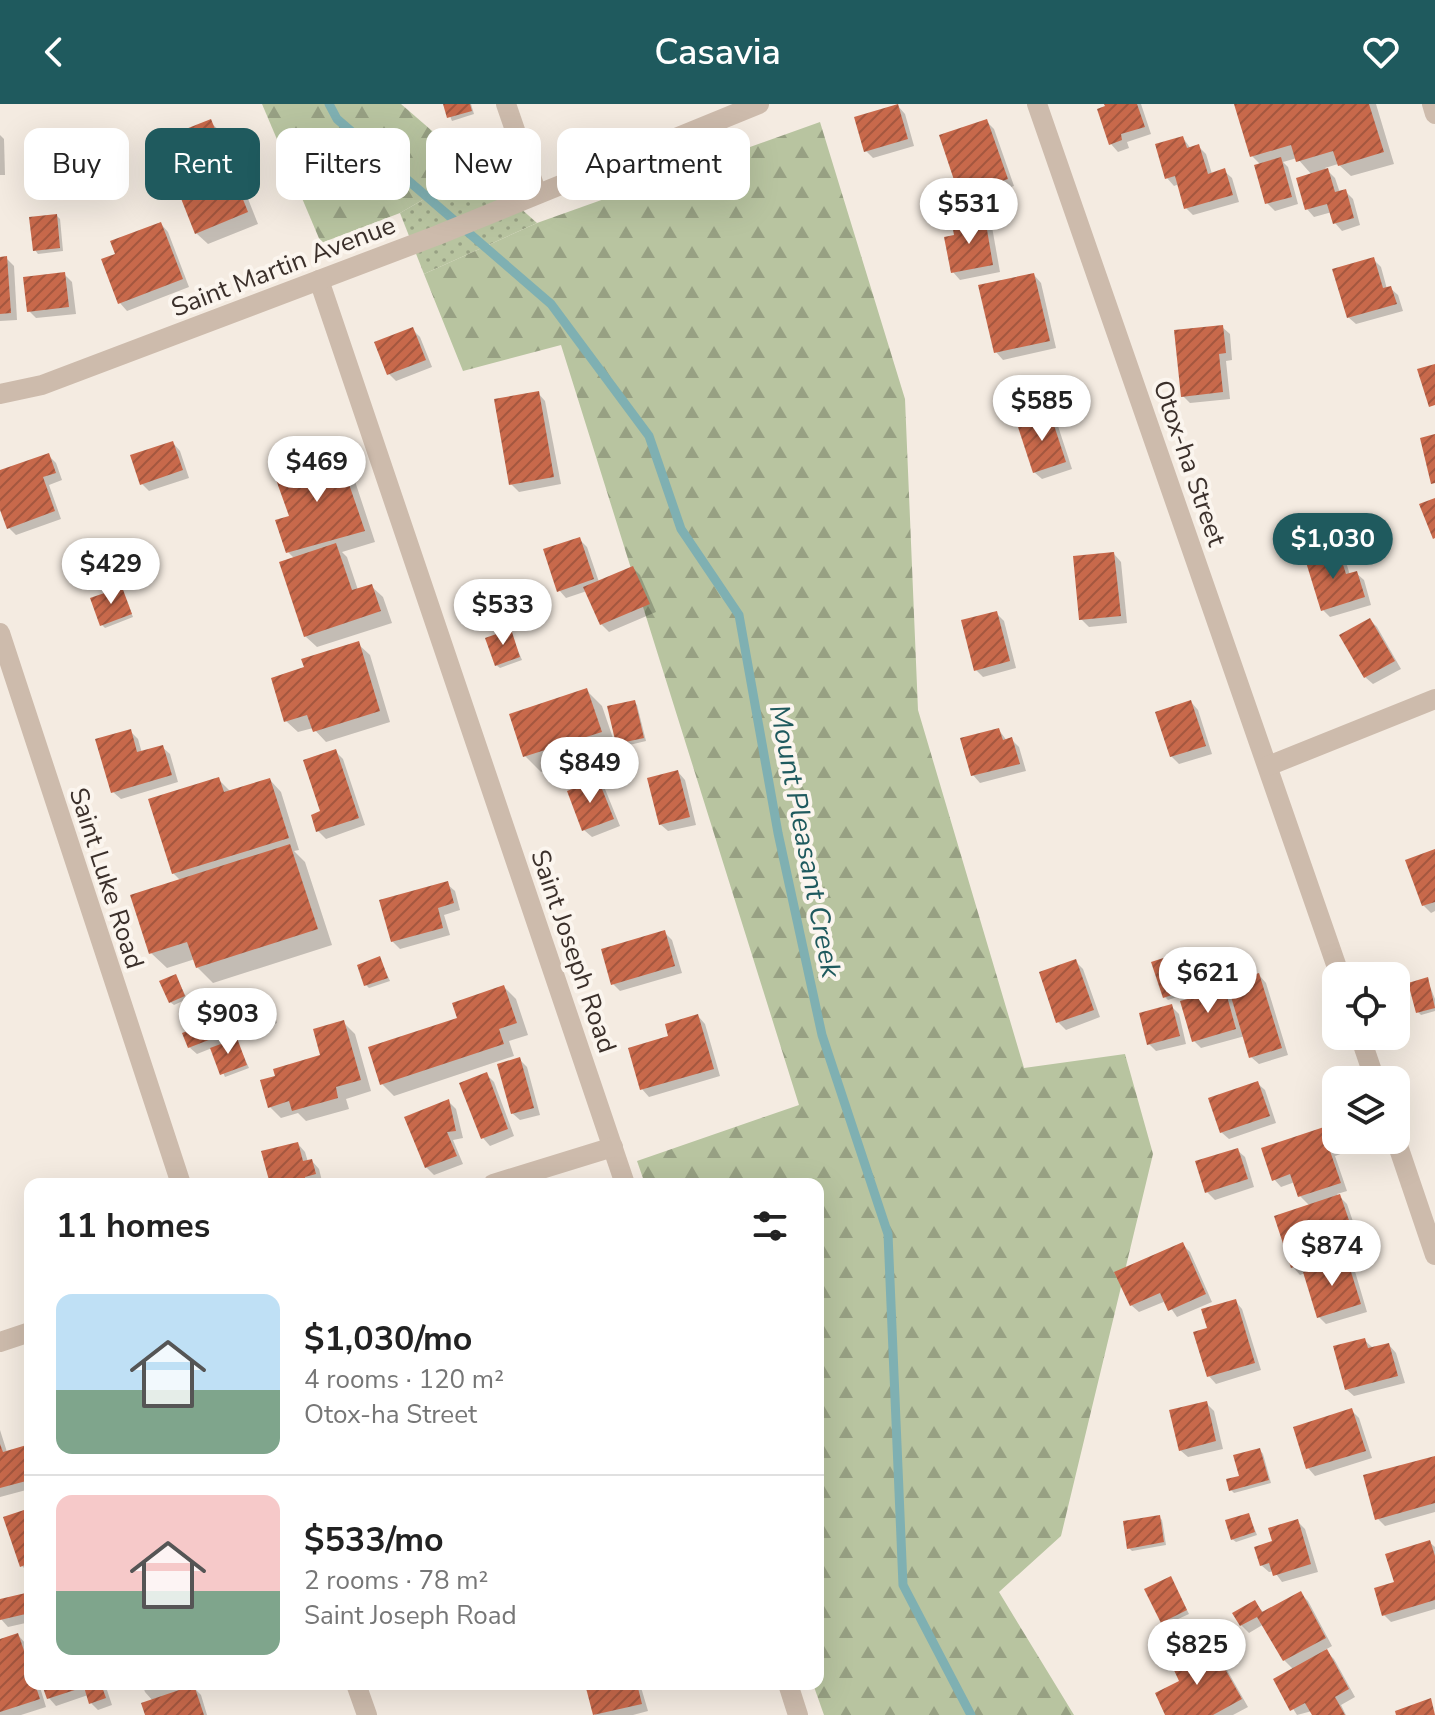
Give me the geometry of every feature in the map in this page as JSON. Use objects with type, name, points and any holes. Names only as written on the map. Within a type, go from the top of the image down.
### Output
[{"type":"street","points":[[506,104],[514,128]]},
{"type":"street","name":"Saint Martin Avenue","points":[[541,192],[759,104]]},
{"type":"street","name":"Otox-ha Street","points":[[1037,104],[1335,962]]},
{"type":"street","points":[[1432,104],[1435,114]]},
{"type":"street","name":"Saint Martin Avenue","points":[[0,394],[42,385],[524,200]]},
{"type":"street","name":"Saint Joseph Road","points":[[319,280],[623,1178]]},
{"type":"street","name":"Saint Luke Road","points":[[0,633],[179,1178]]},
{"type":"street","points":[[1268,766],[1435,699]]},
{"type":"street","points":[[512,1178],[613,1147]]},
{"type":"street","points":[[1401,1154],[1435,1255]]},
{"type":"street","points":[[0,1342],[24,1334]]},
{"type":"street","points":[[358,1690],[367,1715]]},
{"type":"street","points":[[790,1690],[798,1715]]},
{"type":"green space","points":[[262,104],[401,104],[429,128],[426,128],[426,198],[400,213],[321,243],[303,200],[410,200],[410,128],[276,128],[276,137]]},
{"type":"green space","points":[[820,122],[905,399],[918,710],[1024,1068],[1125,1054],[1153,1154],[1061,1536],[999,1592],[1074,1715],[824,1715],[815,1690],[824,1690],[824,1178],[643,1178],[637,1161],[799,1105],[561,345],[463,371],[424,274],[537,223],[601,200],[750,200],[750,147]]},
{"type":"green space","points":[[426,198],[511,200],[537,223],[424,274],[400,213]]},
{"type":"building","points":[[443,104],[470,104],[472,111],[447,118]]},
{"type":"building","points":[[898,104],[908,139],[864,152],[854,117]]},
{"type":"building","points":[[1104,104],[1137,104],[1145,127],[1121,134],[1122,140],[1109,145],[1097,109]]},
{"type":"building","points":[[1234,104],[1369,104],[1384,152],[1338,166],[1333,151],[1296,162],[1291,145],[1250,157]]},
{"type":"building","points":[[211,119],[215,128],[188,128]]},
{"type":"building","points":[[987,119],[1008,179],[959,195],[939,135]]},
{"type":"building","points":[[1183,136],[1187,148],[1199,144],[1208,174],[1225,168],[1233,195],[1184,209],[1175,176],[1165,179],[1155,144]]},
{"type":"building","points":[[1281,157],[1292,197],[1265,204],[1254,165]]},
{"type":"building","points":[[1328,168],[1335,192],[1346,189],[1354,218],[1333,224],[1327,204],[1305,210],[1296,178]]},
{"type":"building","points":[[182,200],[243,200],[248,212],[195,234]]},
{"type":"building","points":[[57,214],[60,248],[33,251],[29,217]]},
{"type":"building","points":[[985,218],[993,265],[951,273],[944,237],[954,235],[952,224]]},
{"type":"building","points":[[161,222],[183,279],[118,304],[101,259],[115,254],[110,241]]},
{"type":"building","points":[[7,256],[11,313],[0,314],[0,257]]},
{"type":"building","points":[[1374,257],[1383,288],[1391,286],[1397,304],[1347,318],[1332,269]]},
{"type":"building","points":[[65,272],[69,307],[27,312],[23,277]]},
{"type":"building","points":[[1034,273],[1050,341],[994,353],[978,285]]},
{"type":"building","points":[[1223,325],[1226,353],[1219,354],[1223,392],[1181,397],[1174,330]]},
{"type":"building","points":[[413,327],[426,360],[387,375],[374,342]]},
{"type":"building","points":[[1435,364],[1435,405],[1429,407],[1417,369]]},
{"type":"building","points":[[539,391],[554,477],[509,485],[494,399]]},
{"type":"building","points":[[1050,413],[1066,462],[1033,473],[1017,424]]},
{"type":"building","points":[[1435,434],[1435,483],[1431,484],[1420,438]]},
{"type":"building","points":[[173,441],[183,470],[140,485],[130,455]]},
{"type":"building","points":[[338,452],[365,531],[286,553],[275,520],[289,516],[274,474]]},
{"type":"building","points":[[49,453],[56,473],[43,477],[55,511],[7,529],[0,510],[0,470]]},
{"type":"building","points":[[1435,498],[1435,538],[1433,539],[1419,504]]},
{"type":"building","points":[[580,537],[594,579],[557,592],[543,549]]},
{"type":"building","points":[[336,543],[352,590],[372,584],[381,611],[304,637],[279,562]]},
{"type":"building","points":[[1338,549],[1346,574],[1357,571],[1365,597],[1321,611],[1305,559]]},
{"type":"building","points":[[1114,552],[1121,616],[1079,620],[1073,556]]},
{"type":"building","points":[[633,566],[650,604],[600,625],[583,587]]},
{"type":"building","points":[[122,587],[132,614],[100,626],[90,598]]},
{"type":"building","points":[[997,611],[1010,661],[974,671],[961,620]]},
{"type":"building","points":[[1370,618],[1395,661],[1364,678],[1339,635]]},
{"type":"building","points":[[511,629],[520,657],[495,666],[485,638]]},
{"type":"building","points":[[359,641],[380,711],[313,732],[307,715],[284,722],[271,678],[304,667],[301,659]]},
{"type":"building","points":[[587,688],[602,732],[523,757],[509,714]]},
{"type":"building","points":[[635,700],[644,738],[616,744],[607,706]]},
{"type":"building","points":[[1191,700],[1206,746],[1170,757],[1155,712]]},
{"type":"building","points":[[999,728],[1003,740],[1012,737],[1020,764],[971,776],[960,738]]},
{"type":"building","points":[[131,729],[137,752],[163,745],[172,775],[111,793],[95,739]]},
{"type":"building","points":[[336,749],[359,818],[316,832],[311,815],[320,811],[303,760]]},
{"type":"building","points":[[678,770],[690,817],[659,825],[647,778]]},
{"type":"building","points":[[219,777],[224,792],[270,778],[289,838],[172,874],[148,799]]},
{"type":"building","points":[[598,779],[614,819],[582,831],[567,791]]},
{"type":"building","points":[[290,844],[318,929],[196,968],[187,942],[149,954],[130,895]]},
{"type":"building","points":[[1435,849],[1435,902],[1422,906],[1405,860]]},
{"type":"building","points":[[448,881],[454,903],[438,908],[443,928],[391,942],[379,900]]},
{"type":"building","points":[[665,930],[675,966],[611,985],[601,949]]},
{"type":"building","points":[[1179,953],[1190,989],[1163,998],[1151,962]]},
{"type":"building","points":[[380,956],[388,978],[364,986],[357,965]]},
{"type":"building","points":[[1076,959],[1094,1010],[1056,1023],[1039,972]]},
{"type":"building","points":[[1259,973],[1282,1048],[1249,1058],[1227,983]]},
{"type":"building","points":[[176,974],[185,996],[169,1003],[159,981]]},
{"type":"building","points":[[1428,977],[1435,1008],[1416,1013],[1410,982]]},
{"type":"building","points":[[504,985],[517,1023],[499,1029],[504,1044],[380,1085],[368,1047],[457,1018],[452,1003]]},
{"type":"building","points":[[1225,989],[1236,1029],[1192,1042],[1180,1001]]},
{"type":"building","points":[[255,990],[259,1001],[265,999],[271,1016],[188,1048],[182,1033],[240,1011],[235,997]]},
{"type":"building","points":[[1172,1004],[1180,1036],[1147,1045],[1139,1013]]},
{"type":"building","points":[[698,1014],[714,1069],[640,1090],[628,1048],[668,1036],[665,1024]]},
{"type":"building","points":[[344,1020],[361,1080],[336,1087],[338,1098],[292,1111],[289,1101],[268,1108],[260,1080],[275,1076],[273,1069],[320,1055],[313,1029]]},
{"type":"building","points":[[237,1038],[247,1065],[220,1075],[210,1048]]},
{"type":"building","points":[[520,1057],[534,1108],[511,1114],[497,1064]]},
{"type":"building","points":[[487,1072],[508,1129],[481,1139],[459,1083]]},
{"type":"building","points":[[1258,1081],[1270,1116],[1220,1133],[1208,1098]]},
{"type":"building","points":[[449,1099],[456,1131],[447,1132],[457,1156],[425,1168],[404,1117]]},
{"type":"building","points":[[1322,1128],[1322,1154],[1331,1154],[1341,1183],[1298,1197],[1290,1174],[1272,1181],[1261,1148]]},
{"type":"building","points":[[298,1142],[303,1161],[312,1159],[316,1174],[305,1178],[268,1178],[261,1151]]},
{"type":"building","points":[[1238,1148],[1248,1179],[1205,1193],[1195,1161]]},
{"type":"building","points":[[1340,1194],[1355,1238],[1315,1251],[1318,1259],[1291,1268],[1274,1216]]},
{"type":"building","points":[[1183,1242],[1206,1294],[1168,1311],[1160,1293],[1130,1306],[1114,1272]]},
{"type":"building","points":[[1347,1259],[1361,1304],[1317,1318],[1303,1272]]},
{"type":"building","points":[[1236,1299],[1255,1363],[1207,1377],[1193,1332],[1207,1328],[1201,1309]]},
{"type":"building","points":[[1365,1338],[1368,1348],[1389,1343],[1398,1376],[1345,1390],[1333,1346]]},
{"type":"building","points":[[1207,1401],[1216,1441],[1179,1451],[1169,1410]]},
{"type":"building","points":[[1352,1408],[1366,1451],[1306,1469],[1293,1427]]},
{"type":"building","points":[[0,1444],[3,1452],[24,1446],[24,1482],[0,1488]]},
{"type":"building","points":[[1260,1448],[1269,1480],[1229,1491],[1226,1479],[1239,1476],[1233,1455]]},
{"type":"building","points":[[1435,1456],[1435,1503],[1375,1520],[1363,1475]]},
{"type":"building","points":[[24,1510],[24,1565],[20,1567],[3,1517]]},
{"type":"building","points":[[1249,1513],[1255,1532],[1231,1540],[1225,1520]]},
{"type":"building","points":[[1160,1515],[1164,1542],[1127,1549],[1123,1521]]},
{"type":"building","points":[[1298,1519],[1311,1564],[1273,1576],[1269,1563],[1260,1566],[1254,1547],[1272,1541],[1268,1528]]},
{"type":"building","points":[[1430,1540],[1435,1556],[1435,1600],[1382,1616],[1374,1588],[1394,1582],[1385,1554]]},
{"type":"building","points":[[1171,1576],[1187,1610],[1161,1623],[1144,1589]]},
{"type":"building","points":[[1301,1591],[1326,1638],[1283,1661],[1257,1617],[1240,1626],[1232,1613],[1255,1600],[1262,1612]]},
{"type":"building","points":[[24,1593],[24,1614],[0,1620],[0,1599]]},
{"type":"building","points":[[18,1633],[24,1650],[24,1690],[37,1690],[40,1699],[0,1712],[0,1639]]},
{"type":"building","points":[[1192,1644],[1204,1670],[1220,1660],[1242,1699],[1213,1715],[1165,1715],[1155,1693],[1179,1681],[1167,1655]]},
{"type":"building","points":[[1327,1649],[1349,1689],[1335,1697],[1345,1715],[1312,1715],[1305,1703],[1290,1711],[1273,1679]]},
{"type":"building","points":[[44,1690],[75,1690],[47,1699]]},
{"type":"building","points":[[85,1690],[103,1690],[106,1698],[89,1704]]},
{"type":"building","points":[[179,1690],[196,1690],[204,1715],[145,1715],[141,1703]]},
{"type":"building","points":[[587,1690],[638,1690],[642,1704],[593,1715]]},
{"type":"building","points":[[1431,1698],[1435,1715],[1396,1715],[1395,1711]]},
{"type":"waterway","name":"Mount Pleasant Creek","points":[[329,104],[337,119],[551,304],[649,436],[681,529],[739,615],[778,833],[822,1035],[888,1234],[903,1585],[971,1715]]}]
